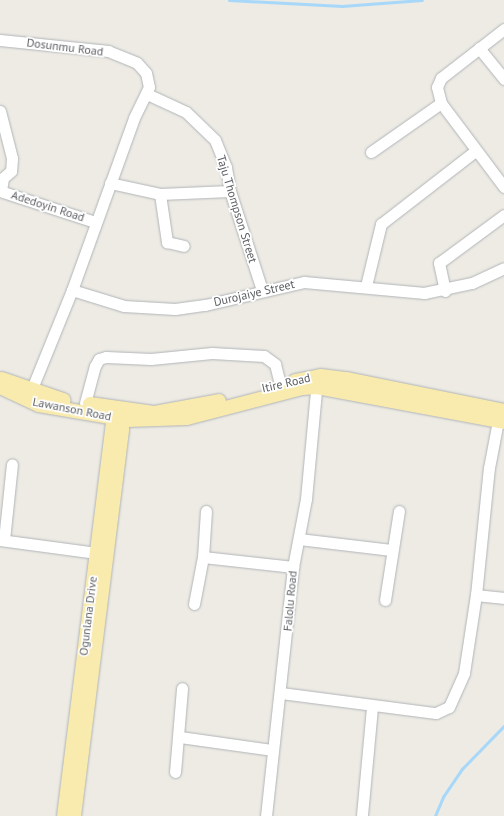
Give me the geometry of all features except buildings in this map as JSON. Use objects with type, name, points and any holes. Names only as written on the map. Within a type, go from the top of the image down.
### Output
[{"type":"main road","name":"Lawanson Road","points":[[0,378],[54,399],[85,404],[118,412]]},
{"type":"main road","name":"Itire Road","points":[[118,412],[161,421],[188,418],[302,388],[317,382]]},
{"type":"main road","name":"Itire Road","points":[[118,412],[155,413],[178,411],[280,384],[317,382],[502,418]]},
{"type":"main road","name":"Lawanson Road","points":[[0,387],[39,405],[118,412]]},
{"type":"main road","name":"Ogunlana Drive","points":[[64,816],[118,412]]},
{"type":"main road","name":"Ogunlana Drive","points":[[74,816],[100,554]]},
{"type":"street","points":[[504,29],[441,78],[437,87],[441,103],[475,151],[504,187]]},
{"type":"street","name":"Dosunmu Road","points":[[0,40],[114,54],[142,68],[148,80],[147,94]]},
{"type":"street","points":[[479,48],[504,79]]},
{"type":"street","points":[[31,391],[72,290],[95,222],[134,118],[147,94]]},
{"type":"street","name":"Taju Thompson Street","points":[[147,94],[186,112],[203,125],[215,140],[226,167],[230,191],[262,290]]},
{"type":"street","points":[[371,152],[441,103]]},
{"type":"street","points":[[0,111],[12,158],[11,171],[3,178],[0,191]]},
{"type":"street","points":[[366,286],[381,224],[475,151]]},
{"type":"street","points":[[110,184],[160,194],[230,191]]},
{"type":"street","name":"Adedoyin Road","points":[[0,191],[95,222]]},
{"type":"street","points":[[160,194],[167,242],[184,246]]},
{"type":"street","points":[[445,291],[439,263],[504,215]]},
{"type":"street","name":"Durojaiye Street","points":[[72,290],[124,306],[152,309],[205,305],[262,290],[304,282],[366,286],[407,294],[445,291],[472,283],[504,268]]},
{"type":"street","points":[[85,404],[95,366],[99,359],[106,357],[156,359],[212,353],[264,356],[275,364],[280,384]]},
{"type":"street","name":"Falolu Road","points":[[266,816],[281,693],[293,567],[299,539],[317,382]]},
{"type":"street","points":[[281,693],[372,707],[436,713],[449,707],[464,673],[476,595],[489,468],[502,418]]},
{"type":"street","points":[[12,464],[2,540],[100,554]]},
{"type":"street","points":[[194,604],[203,557],[206,511]]},
{"type":"street","points":[[385,600],[391,550],[398,511]]},
{"type":"street","points":[[299,539],[391,550]]},
{"type":"street","points":[[203,557],[293,567]]},
{"type":"street","points":[[476,595],[504,598]]},
{"type":"street","points":[[175,772],[180,737],[182,688]]},
{"type":"street","points":[[362,815],[372,707]]},
{"type":"street","points":[[180,737],[273,750]]},
{"type":"waterway","points":[[229,0],[342,6],[422,0]]},
{"type":"waterway","points":[[435,816],[443,797],[462,769],[504,726]]}]
